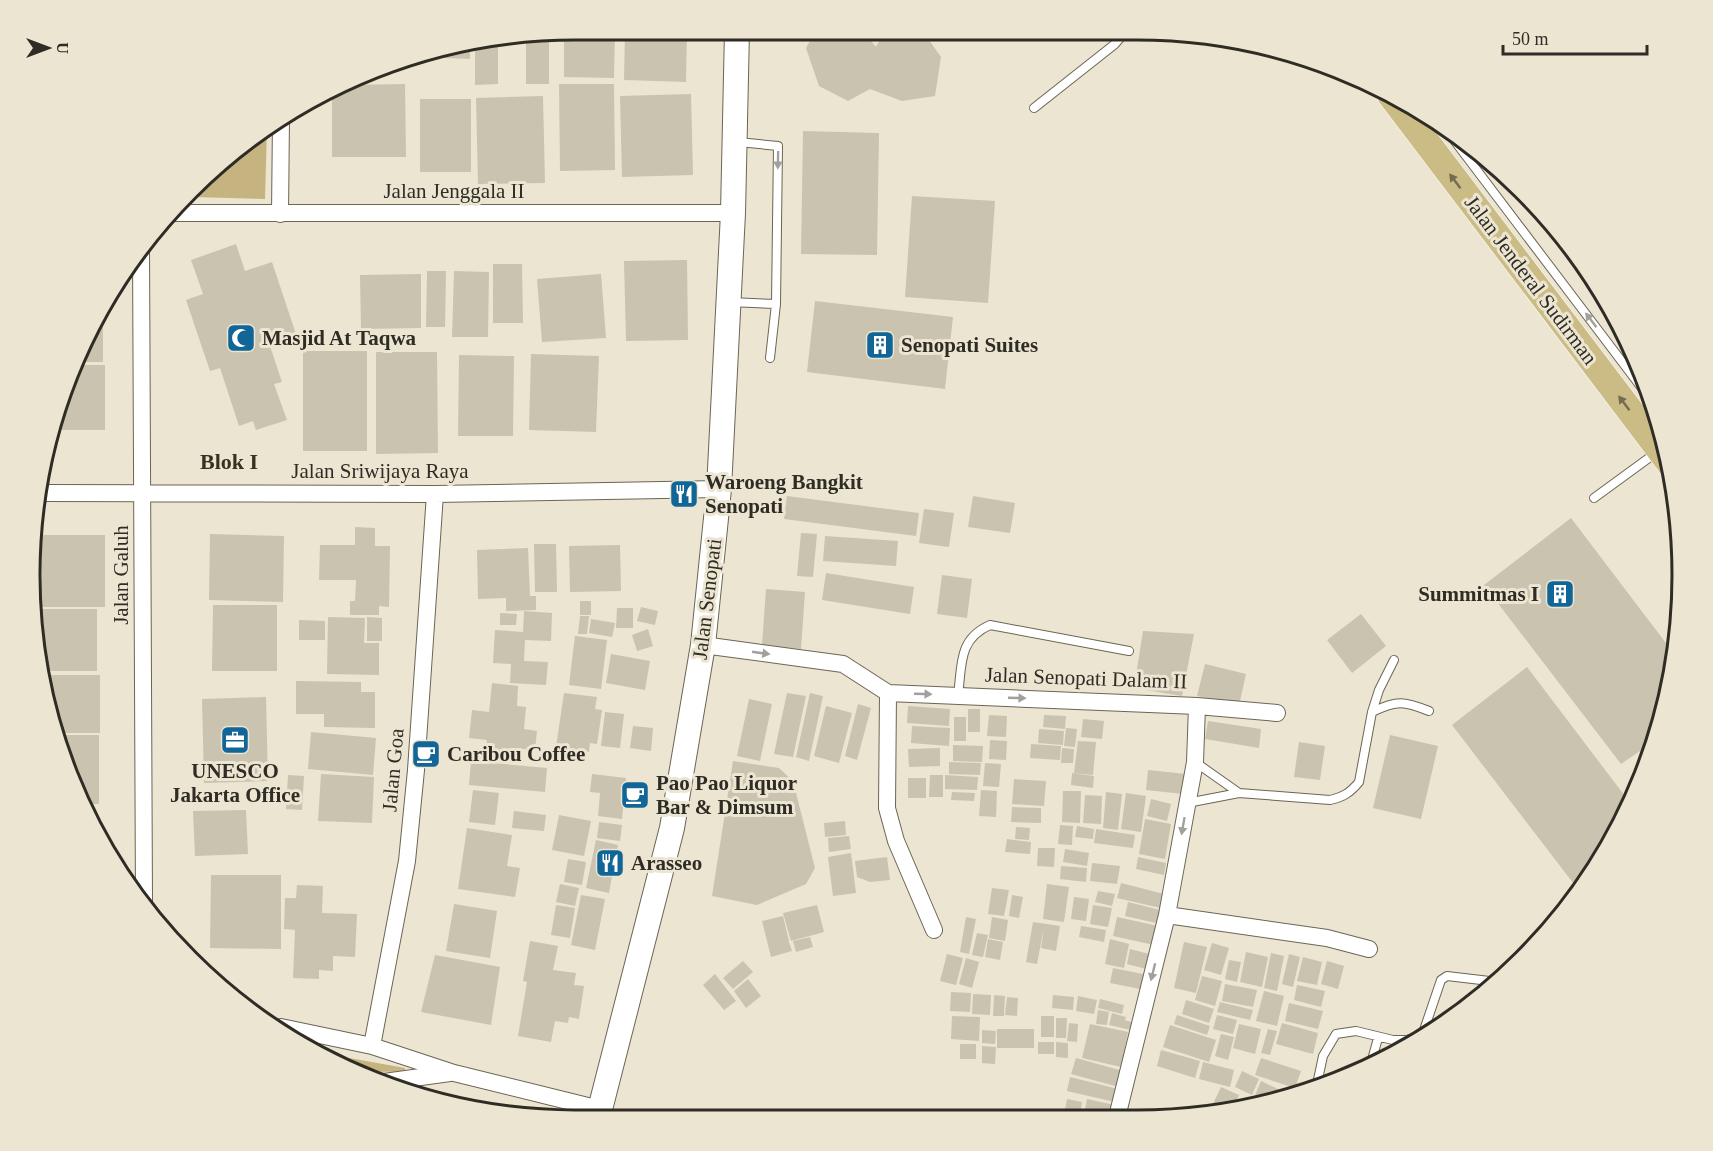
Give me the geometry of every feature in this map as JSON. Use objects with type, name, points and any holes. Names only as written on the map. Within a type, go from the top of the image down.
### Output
[{"type":"main road","name":"Jalan Senopati","points":[[600,1110],[672,828],[703,645],[719,489],[733,213],[737,40]]},
{"type":"main road","name":"Jalan Jenderal Sudirman","points":[[1403,111],[1656,445]]},
{"type":"street","points":[[280,214],[281,129]]},
{"type":"street","name":"Jalan Jenggala II","points":[[182,213],[733,213]]},
{"type":"street","name":"Jalan Galuh","points":[[141,264],[144,891]]},
{"type":"street","name":"Jalan Sriwijaya Raya","points":[[47,493],[435,494],[719,489]]},
{"type":"street","name":"Jalan Goa","points":[[372,1046],[407,861],[416,770],[435,494]]},
{"type":"street","points":[[703,645],[843,664],[888,693],[888,808],[896,841],[934,930]]},
{"type":"street","name":"Jalan Senopati Dalam II","points":[[888,693],[1197,706],[1195,762],[1167,915],[1119,1110]]},
{"type":"street","points":[[1197,706],[1277,713]]},
{"type":"street","points":[[1167,915],[1327,938],[1369,950]]},
{"type":"street","points":[[293,1030],[372,1046],[454,1073],[582,1110]]},
{"type":"street","points":[[414,1078],[418,1073],[416,1060]]},
{"type":"street","points":[[399,1080],[454,1073]]},
{"type":"lane","points":[[1034,108],[1118,40]]},
{"type":"lane","points":[[734,141],[778,146],[776,304],[770,358]]},
{"type":"lane","points":[[1462,150],[1634,376]]},
{"type":"lane","points":[[728,302],[776,304]]},
{"type":"lane","points":[[1594,498],[1660,461]]},
{"type":"lane","points":[[958,696],[967,642],[977,630],[990,625],[1130,651]]},
{"type":"lane","points":[[1188,803],[1239,793],[1330,800],[1342,798],[1359,782],[1372,712],[1379,690],[1394,660]]},
{"type":"lane","points":[[1372,712],[1387,705],[1404,702],[1430,711]]},
{"type":"lane","points":[[1195,762],[1239,793]]},
{"type":"lane","points":[[1426,1026],[1441,980],[1447,976],[1487,981]]},
{"type":"lane","points":[[1318,1079],[1323,1056],[1336,1034],[1356,1031],[1378,1038],[1403,1040]]},
{"type":"lane","points":[[1373,1055],[1378,1038]]},
{"type":"shaded area","points":[[267,139],[265,199],[197,197],[223,173]]},
{"type":"shaded area","points":[[343,1057],[405,1068],[405,1072],[376,1072]]},
{"type":"building","points":[[615,40],[614,78],[564,77],[564,41]]},
{"type":"building","points":[[625,40],[687,40],[686,82],[624,80]]},
{"type":"building","points":[[810,40],[870,40],[876,47],[880,40],[929,40],[941,57],[935,96],[902,101],[870,89],[848,101],[819,86],[806,48]]},
{"type":"building","points":[[549,42],[549,84],[526,84],[526,43]]},
{"type":"building","points":[[498,46],[498,84],[475,85],[475,50]]},
{"type":"building","points":[[470,51],[470,59],[441,58]]},
{"type":"building","points":[[405,84],[406,157],[332,157],[332,100],[363,85]]},
{"type":"building","points":[[559,84],[614,84],[615,170],[560,171]]},
{"type":"building","points":[[691,94],[693,175],[622,177],[620,96]]},
{"type":"building","points":[[543,96],[545,183],[478,184],[476,98]]},
{"type":"building","points":[[420,99],[471,99],[471,172],[420,172]]},
{"type":"building","points":[[803,131],[879,133],[877,255],[801,254]]},
{"type":"building","points":[[912,196],[995,201],[988,303],[905,297]]},
{"type":"building","name":"Masjid At Taqwa","points":[[236,244],[245,271],[272,262],[296,334],[269,343],[282,382],[274,384],[287,420],[256,430],[253,421],[239,426],[220,368],[210,371],[186,300],[203,294],[191,260]]},
{"type":"building","points":[[687,260],[688,340],[626,341],[624,261]]},
{"type":"building","points":[[493,264],[522,264],[523,323],[493,323]]},
{"type":"building","points":[[427,271],[446,271],[445,327],[426,327]]},
{"type":"building","points":[[454,271],[489,272],[488,337],[452,337]]},
{"type":"building","points":[[421,274],[421,328],[361,329],[360,275]]},
{"type":"building","points":[[601,274],[606,338],[542,342],[537,279]]},
{"type":"building","name":"Senopati Suites","points":[[815,301],[953,317],[945,389],[807,372]]},
{"type":"building","points":[[103,325],[103,362],[85,362]]},
{"type":"building","points":[[303,351],[367,351],[367,451],[303,451]]},
{"type":"building","points":[[376,352],[437,352],[438,453],[376,454]]},
{"type":"building","points":[[531,354],[599,356],[596,432],[529,430]]},
{"type":"building","points":[[459,355],[514,356],[513,436],[458,436]]},
{"type":"building","points":[[84,365],[105,365],[105,430],[61,430]]},
{"type":"building","points":[[787,496],[919,513],[916,536],[784,519]]},
{"type":"building","points":[[973,496],[1015,503],[1010,533],[968,527]]},
{"type":"building","points":[[924,509],[954,513],[949,547],[919,543]]},
{"type":"building","points":[[1571,518],[1668,646],[1654,714],[1643,749],[1621,764],[1484,585]]},
{"type":"building","points":[[355,527],[375,528],[375,546],[390,546],[389,607],[379,606],[379,615],[350,615],[350,601],[355,601],[356,580],[319,580],[320,545],[355,545]]},
{"type":"building","points":[[801,533],[817,534],[813,577],[797,576]]},
{"type":"building","points":[[210,534],[284,536],[283,602],[209,600]]},
{"type":"building","points":[[43,535],[105,535],[105,607],[42,607]]},
{"type":"building","points":[[825,536],[898,541],[896,566],[823,561]]},
{"type":"building","points":[[534,544],[556,544],[557,592],[535,592]]},
{"type":"building","points":[[620,545],[621,591],[570,592],[569,546]]},
{"type":"building","points":[[528,548],[530,596],[536,596],[536,610],[506,611],[506,598],[478,599],[477,550]]},
{"type":"building","points":[[826,573],[914,587],[910,614],[822,600]]},
{"type":"building","points":[[942,575],[972,579],[967,618],[937,614]]},
{"type":"building","points":[[766,589],[805,592],[801,649],[762,645]]},
{"type":"building","points":[[580,601],[591,601],[591,615],[580,615]]},
{"type":"building","points":[[213,605],[277,605],[277,671],[212,671]]},
{"type":"building","points":[[641,607],[658,611],[655,625],[637,621]]},
{"type":"building","points":[[617,608],[633,608],[633,628],[616,628]]},
{"type":"building","points":[[42,609],[97,609],[97,671],[49,671]]},
{"type":"building","points":[[524,611],[552,613],[551,641],[525,640],[524,661],[548,662],[546,685],[510,683],[511,664],[493,663],[495,630],[523,632]]},
{"type":"building","points":[[500,613],[517,614],[516,625],[500,625]]},
{"type":"building","points":[[1361,614],[1386,646],[1352,673],[1327,640]]},
{"type":"building","points":[[580,616],[589,616],[587,634],[578,634]]},
{"type":"building","points":[[328,617],[365,618],[364,643],[379,643],[379,675],[327,674]]},
{"type":"building","points":[[367,617],[382,618],[382,641],[367,641]]},
{"type":"building","points":[[591,619],[615,623],[612,637],[589,633]]},
{"type":"building","points":[[299,620],[325,621],[325,640],[299,640]]},
{"type":"building","points":[[648,629],[653,646],[637,651],[632,635]]},
{"type":"building","points":[[1143,631],[1194,634],[1182,696],[1134,688]]},
{"type":"building","points":[[575,636],[607,640],[601,689],[569,685]]},
{"type":"building","points":[[611,654],[650,661],[645,690],[606,683]]},
{"type":"building","points":[[1205,664],[1246,674],[1239,706],[1197,696]]},
{"type":"building","points":[[1527,667],[1625,796],[1601,843],[1574,884],[1452,725]]},
{"type":"building","points":[[50,675],[100,675],[100,733],[65,733]]},
{"type":"building","points":[[296,681],[361,682],[361,692],[375,692],[375,728],[324,727],[324,714],[296,714]]},
{"type":"building","points":[[492,683],[518,686],[517,706],[526,707],[524,729],[537,731],[535,750],[523,749],[522,752],[486,748],[487,740],[469,738],[472,710],[489,712]]},
{"type":"building","points":[[564,693],[597,697],[595,709],[602,710],[597,744],[590,743],[589,752],[556,747]]},
{"type":"building","points":[[787,693],[806,696],[793,757],[774,754]]},
{"type":"building","points":[[810,693],[823,696],[809,761],[796,757]]},
{"type":"building","name":"UNESCO Jakarta Office","points":[[266,697],[268,781],[204,783],[202,699]]},
{"type":"building","points":[[749,699],[772,704],[760,761],[737,756]]},
{"type":"building","points":[[858,704],[871,708],[857,760],[845,756]]},
{"type":"building","points":[[826,706],[852,713],[839,763],[814,756]]},
{"type":"building","points":[[908,706],[950,709],[949,726],[907,723]]},
{"type":"building","points":[[968,709],[980,709],[980,732],[968,732]]},
{"type":"building","points":[[605,712],[624,714],[620,748],[601,746]]},
{"type":"building","points":[[989,715],[1007,716],[1006,737],[987,736]]},
{"type":"building","points":[[1044,715],[1066,716],[1065,729],[1043,727]]},
{"type":"building","points":[[954,717],[966,717],[966,741],[954,741]]},
{"type":"building","points":[[1083,719],[1104,721],[1102,739],[1081,737]]},
{"type":"building","points":[[1208,721],[1261,729],[1259,748],[1205,739]]},
{"type":"building","points":[[633,726],[653,728],[651,751],[630,748]]},
{"type":"building","points":[[912,726],[950,728],[949,746],[911,743]]},
{"type":"building","points":[[1066,728],[1077,729],[1075,747],[1064,746]]},
{"type":"building","points":[[1039,729],[1064,731],[1063,745],[1038,743]]},
{"type":"building","points":[[311,732],[376,738],[373,775],[308,769]]},
{"type":"building","points":[[65,735],[99,735],[99,804],[92,804]]},
{"type":"building","points":[[1390,735],[1438,746],[1421,819],[1373,808]]},
{"type":"building","points":[[990,740],[1007,741],[1006,760],[989,759]]},
{"type":"building","points":[[1078,741],[1096,742],[1093,775],[1074,773]]},
{"type":"building","points":[[1299,742],[1325,746],[1320,780],[1294,777]]},
{"type":"building","points":[[1031,744],[1061,746],[1060,760],[1030,758]]},
{"type":"building","points":[[953,745],[983,746],[982,762],[953,761]]},
{"type":"building","points":[[940,748],[940,766],[909,767],[908,749]]},
{"type":"building","points":[[1062,748],[1074,749],[1073,763],[1061,763]]},
{"type":"building","points":[[471,761],[547,768],[545,792],[469,785]]},
{"type":"building","points":[[733,761],[779,768],[793,781],[815,868],[806,884],[757,905],[712,896]]},
{"type":"building","points":[[949,762],[981,763],[980,775],[949,774]]},
{"type":"building","points":[[985,763],[1001,764],[999,787],[983,786]]},
{"type":"building","points":[[1148,770],[1186,774],[1183,794],[1146,790]]},
{"type":"building","points":[[1072,773],[1094,776],[1093,788],[1071,785]]},
{"type":"building","points":[[321,774],[374,777],[372,823],[318,821]]},
{"type":"building","points":[[592,774],[626,778],[622,819],[598,816],[600,793],[590,792]]},
{"type":"building","points":[[288,775],[304,776],[302,810],[286,809]]},
{"type":"building","points":[[930,775],[943,775],[943,797],[929,797]]},
{"type":"building","points":[[945,775],[978,777],[977,790],[945,789]]},
{"type":"building","points":[[908,778],[926,778],[926,798],[908,798]]},
{"type":"building","points":[[1014,779],[1046,781],[1044,806],[1012,804]]},
{"type":"building","points":[[473,790],[499,793],[495,825],[469,822]]},
{"type":"building","points":[[981,790],[997,791],[996,817],[979,816]]},
{"type":"building","points":[[1063,791],[1081,791],[1080,823],[1062,822]]},
{"type":"building","points":[[952,792],[975,793],[974,801],[951,800]]},
{"type":"building","points":[[1106,792],[1122,794],[1118,830],[1103,828]]},
{"type":"building","points":[[1126,793],[1146,796],[1141,832],[1121,829]]},
{"type":"building","points":[[1085,795],[1102,796],[1101,824],[1083,823]]},
{"type":"building","points":[[1151,799],[1171,804],[1167,821],[1147,816]]},
{"type":"building","points":[[1012,807],[1041,808],[1041,823],[1011,822]]},
{"type":"building","points":[[246,810],[248,854],[195,856],[193,811]]},
{"type":"building","points":[[514,811],[546,815],[544,831],[512,828]]},
{"type":"building","points":[[559,815],[591,821],[584,856],[552,850]]},
{"type":"building","points":[[1145,819],[1171,824],[1165,859],[1139,854]]},
{"type":"building","points":[[845,821],[846,835],[825,837],[824,823]]},
{"type":"building","points":[[599,822],[622,825],[620,841],[597,838]]},
{"type":"building","points":[[1060,825],[1073,826],[1072,845],[1058,844]]},
{"type":"building","points":[[1077,826],[1094,829],[1093,839],[1075,837]]},
{"type":"building","points":[[1016,827],[1030,828],[1029,840],[1015,839]]},
{"type":"building","points":[[467,828],[512,835],[507,866],[520,868],[515,897],[458,889]]},
{"type":"building","points":[[1096,829],[1135,835],[1133,848],[1094,843]]},
{"type":"building","points":[[849,836],[851,849],[829,852],[828,838]]},
{"type":"building","points":[[1007,839],[1031,842],[1030,854],[1005,852]]},
{"type":"building","points":[[596,840],[618,845],[609,893],[586,888]]},
{"type":"building","points":[[1038,848],[1055,848],[1054,867],[1037,866]]},
{"type":"building","points":[[1065,849],[1089,853],[1087,866],[1063,862]]},
{"type":"building","points":[[851,853],[856,893],[833,896],[828,857]]},
{"type":"building","points":[[887,857],[890,880],[870,882],[857,877],[855,861]]},
{"type":"building","points":[[1138,857],[1166,863],[1164,875],[1136,869]]},
{"type":"building","points":[[568,859],[586,862],[582,885],[564,882]]},
{"type":"building","points":[[1092,863],[1120,866],[1117,884],[1090,881]]},
{"type":"building","points":[[1061,866],[1087,868],[1086,882],[1060,879]]},
{"type":"building","points":[[211,875],[281,875],[281,949],[210,948]]},
{"type":"building","points":[[1121,883],[1168,895],[1165,909],[1117,898]]},
{"type":"building","points":[[560,884],[579,888],[575,906],[556,902]]},
{"type":"building","points":[[1047,884],[1069,887],[1064,922],[1043,919]]},
{"type":"building","points":[[297,885],[323,886],[322,913],[357,914],[355,957],[333,956],[333,971],[319,970],[319,979],[293,978],[295,930],[284,929],[285,898],[296,898]]},
{"type":"building","points":[[992,888],[1009,890],[1004,916],[988,914]]},
{"type":"building","points":[[1098,891],[1115,894],[1112,906],[1095,902]]},
{"type":"building","points":[[581,895],[605,899],[595,950],[571,945]]},
{"type":"building","points":[[1012,895],[1023,897],[1019,918],[1009,916]]},
{"type":"building","points":[[1074,897],[1089,899],[1086,921],[1071,919]]},
{"type":"building","points":[[1128,902],[1164,911],[1161,924],[1125,916]]},
{"type":"building","points":[[454,904],[497,911],[490,958],[446,951]]},
{"type":"building","points":[[556,905],[575,908],[570,938],[551,935]]},
{"type":"building","points":[[817,905],[824,932],[791,941],[783,913]]},
{"type":"building","points":[[1093,905],[1112,908],[1108,927],[1090,924]]},
{"type":"building","points":[[783,916],[792,951],[771,957],[762,921]]},
{"type":"building","points":[[966,917],[976,919],[969,954],[960,952]]},
{"type":"building","points":[[992,917],[1008,920],[1005,941],[989,938]]},
{"type":"building","points":[[1117,917],[1158,926],[1154,945],[1113,936]]},
{"type":"building","points":[[1033,922],[1060,926],[1056,951],[1041,948],[1044,927],[1037,964],[1026,962]]},
{"type":"building","points":[[1081,926],[1106,930],[1104,942],[1079,937]]},
{"type":"building","points":[[977,933],[988,935],[983,957],[972,955]]},
{"type":"building","points":[[810,937],[813,947],[796,952],[793,941]]},
{"type":"building","points":[[988,939],[1003,942],[1000,960],[985,957]]},
{"type":"building","points":[[1110,939],[1129,944],[1124,968],[1105,964]]},
{"type":"building","points":[[530,941],[558,946],[553,970],[576,973],[574,985],[584,986],[579,1019],[569,1017],[568,1023],[555,1021],[551,1042],[518,1036],[527,982],[523,981]]},
{"type":"building","points":[[1184,942],[1207,947],[1196,993],[1174,988]]},
{"type":"building","points":[[1212,943],[1229,948],[1221,975],[1204,970]]},
{"type":"building","points":[[1130,949],[1153,955],[1150,970],[1127,964]]},
{"type":"building","points":[[1246,952],[1268,957],[1262,987],[1240,982]]},
{"type":"building","points":[[1271,953],[1284,956],[1277,991],[1264,988]]},
{"type":"building","points":[[947,954],[963,958],[956,985],[940,981]]},
{"type":"building","points":[[1289,954],[1300,957],[1293,987],[1282,984]]},
{"type":"building","points":[[435,955],[500,967],[491,1025],[421,1012]]},
{"type":"building","points":[[1303,957],[1322,962],[1317,985],[1297,981]]},
{"type":"building","points":[[966,958],[979,962],[972,988],[959,984]]},
{"type":"building","points":[[1229,960],[1241,962],[1237,982],[1225,979]]},
{"type":"building","points":[[743,961],[753,972],[733,989],[723,978]]},
{"type":"building","points":[[1327,961],[1344,966],[1338,989],[1321,984]]},
{"type":"building","points":[[1113,968],[1148,975],[1145,990],[1110,983]]},
{"type":"building","points":[[715,974],[736,1001],[724,1010],[703,985]]},
{"type":"building","points":[[1202,976],[1222,981],[1215,1006],[1195,1000]]},
{"type":"building","points":[[748,979],[761,996],[746,1008],[734,991]]},
{"type":"building","points":[[1225,984],[1257,990],[1253,1007],[1222,1001]]},
{"type":"building","points":[[1297,985],[1325,991],[1321,1007],[1294,1000]]},
{"type":"building","points":[[1264,991],[1284,996],[1277,1026],[1256,1021]]},
{"type":"building","points":[[951,992],[971,993],[970,1012],[950,1011]]},
{"type":"building","points":[[973,994],[991,995],[990,1015],[972,1014]]},
{"type":"building","points":[[994,995],[1005,996],[1004,1016],[993,1016]]},
{"type":"building","points":[[1053,995],[1074,997],[1073,1010],[1052,1008]]},
{"type":"building","points":[[1078,996],[1097,1000],[1094,1014],[1076,1011]]},
{"type":"building","points":[[1007,997],[1018,998],[1017,1016],[1005,1015]]},
{"type":"building","points":[[1100,999],[1124,1005],[1122,1014],[1098,1008]]},
{"type":"building","points":[[1186,1000],[1214,1009],[1209,1023],[1182,1014]]},
{"type":"building","points":[[1220,1002],[1253,1010],[1250,1020],[1217,1012]]},
{"type":"building","points":[[1289,1003],[1323,1011],[1318,1029],[1285,1021]]},
{"type":"building","points":[[1098,1010],[1109,1012],[1107,1025],[1096,1024]]},
{"type":"building","points":[[1112,1013],[1126,1017],[1125,1020],[1137,1024],[1135,1031],[1109,1025]]},
{"type":"building","points":[[1177,1015],[1210,1026],[1207,1035],[1174,1024]]},
{"type":"building","points":[[1217,1015],[1237,1020],[1233,1034],[1213,1029]]},
{"type":"building","points":[[952,1016],[980,1017],[979,1041],[951,1039]]},
{"type":"building","points":[[1041,1016],[1054,1016],[1054,1037],[1041,1037]]},
{"type":"building","points":[[1056,1018],[1067,1018],[1066,1038],[1056,1038]]},
{"type":"building","points":[[1069,1023],[1078,1024],[1077,1042],[1067,1041]]},
{"type":"building","points":[[1282,1023],[1318,1033],[1313,1054],[1276,1044]]},
{"type":"building","points":[[1090,1024],[1128,1032],[1121,1067],[1082,1058]]},
{"type":"building","points":[[1239,1024],[1261,1029],[1255,1054],[1233,1048]]},
{"type":"building","points":[[1170,1025],[1216,1040],[1209,1062],[1163,1047]]},
{"type":"building","points":[[997,1029],[1034,1029],[1034,1048],[997,1048]]},
{"type":"building","points":[[1268,1029],[1277,1031],[1270,1055],[1261,1053]]},
{"type":"building","points":[[982,1030],[996,1031],[995,1044],[982,1043]]},
{"type":"building","points":[[1221,1034],[1234,1037],[1228,1060],[1215,1056]]},
{"type":"building","points":[[1038,1042],[1054,1042],[1054,1054],[1038,1054]]},
{"type":"building","points":[[1056,1042],[1068,1043],[1068,1058],[1056,1057]]},
{"type":"building","points":[[960,1044],[976,1044],[976,1059],[960,1059]]},
{"type":"building","points":[[982,1046],[996,1047],[995,1064],[982,1063]]},
{"type":"building","points":[[1161,1050],[1200,1061],[1195,1078],[1157,1066]]},
{"type":"building","points":[[1076,1058],[1123,1071],[1119,1087],[1071,1074]]},
{"type":"building","points":[[1261,1058],[1301,1071],[1296,1086],[1292,1087],[1255,1075]]},
{"type":"building","points":[[1203,1062],[1234,1070],[1230,1087],[1199,1079]]},
{"type":"building","points":[[1242,1071],[1259,1079],[1252,1095],[1235,1087]]},
{"type":"building","points":[[1070,1077],[1118,1089],[1115,1102],[1067,1091]]},
{"type":"building","points":[[1261,1081],[1278,1089],[1277,1092],[1254,1097]]},
{"type":"building","points":[[1221,1087],[1239,1095],[1237,1101],[1212,1105]]},
{"type":"building","points":[[1067,1099],[1082,1102],[1081,1110],[1065,1110]]},
{"type":"building","points":[[1087,1099],[1115,1105],[1113,1110],[1085,1110]]},
{"type":"place","name":"Masjid At Taqwa","points":[[241,338]]},
{"type":"place","name":"Senopati Suites","points":[[880,345]]},
{"type":"place","name":"Waroeng Bangkit Senopati","points":[[684,494]]},
{"type":"place","name":"Summitmas I","points":[[1560,594]]},
{"type":"place","name":"UNESCO Jakarta Office","points":[[235,740]]},
{"type":"place","name":"Caribou Coffee","points":[[426,754]]},
{"type":"place","name":"Pao Pao Liquor Bar & Dimsum","points":[[635,795]]},
{"type":"place","name":"Arasseo","points":[[610,863]]},
{"type":"district","name":"Blok I","points":[[229,461]]}]
